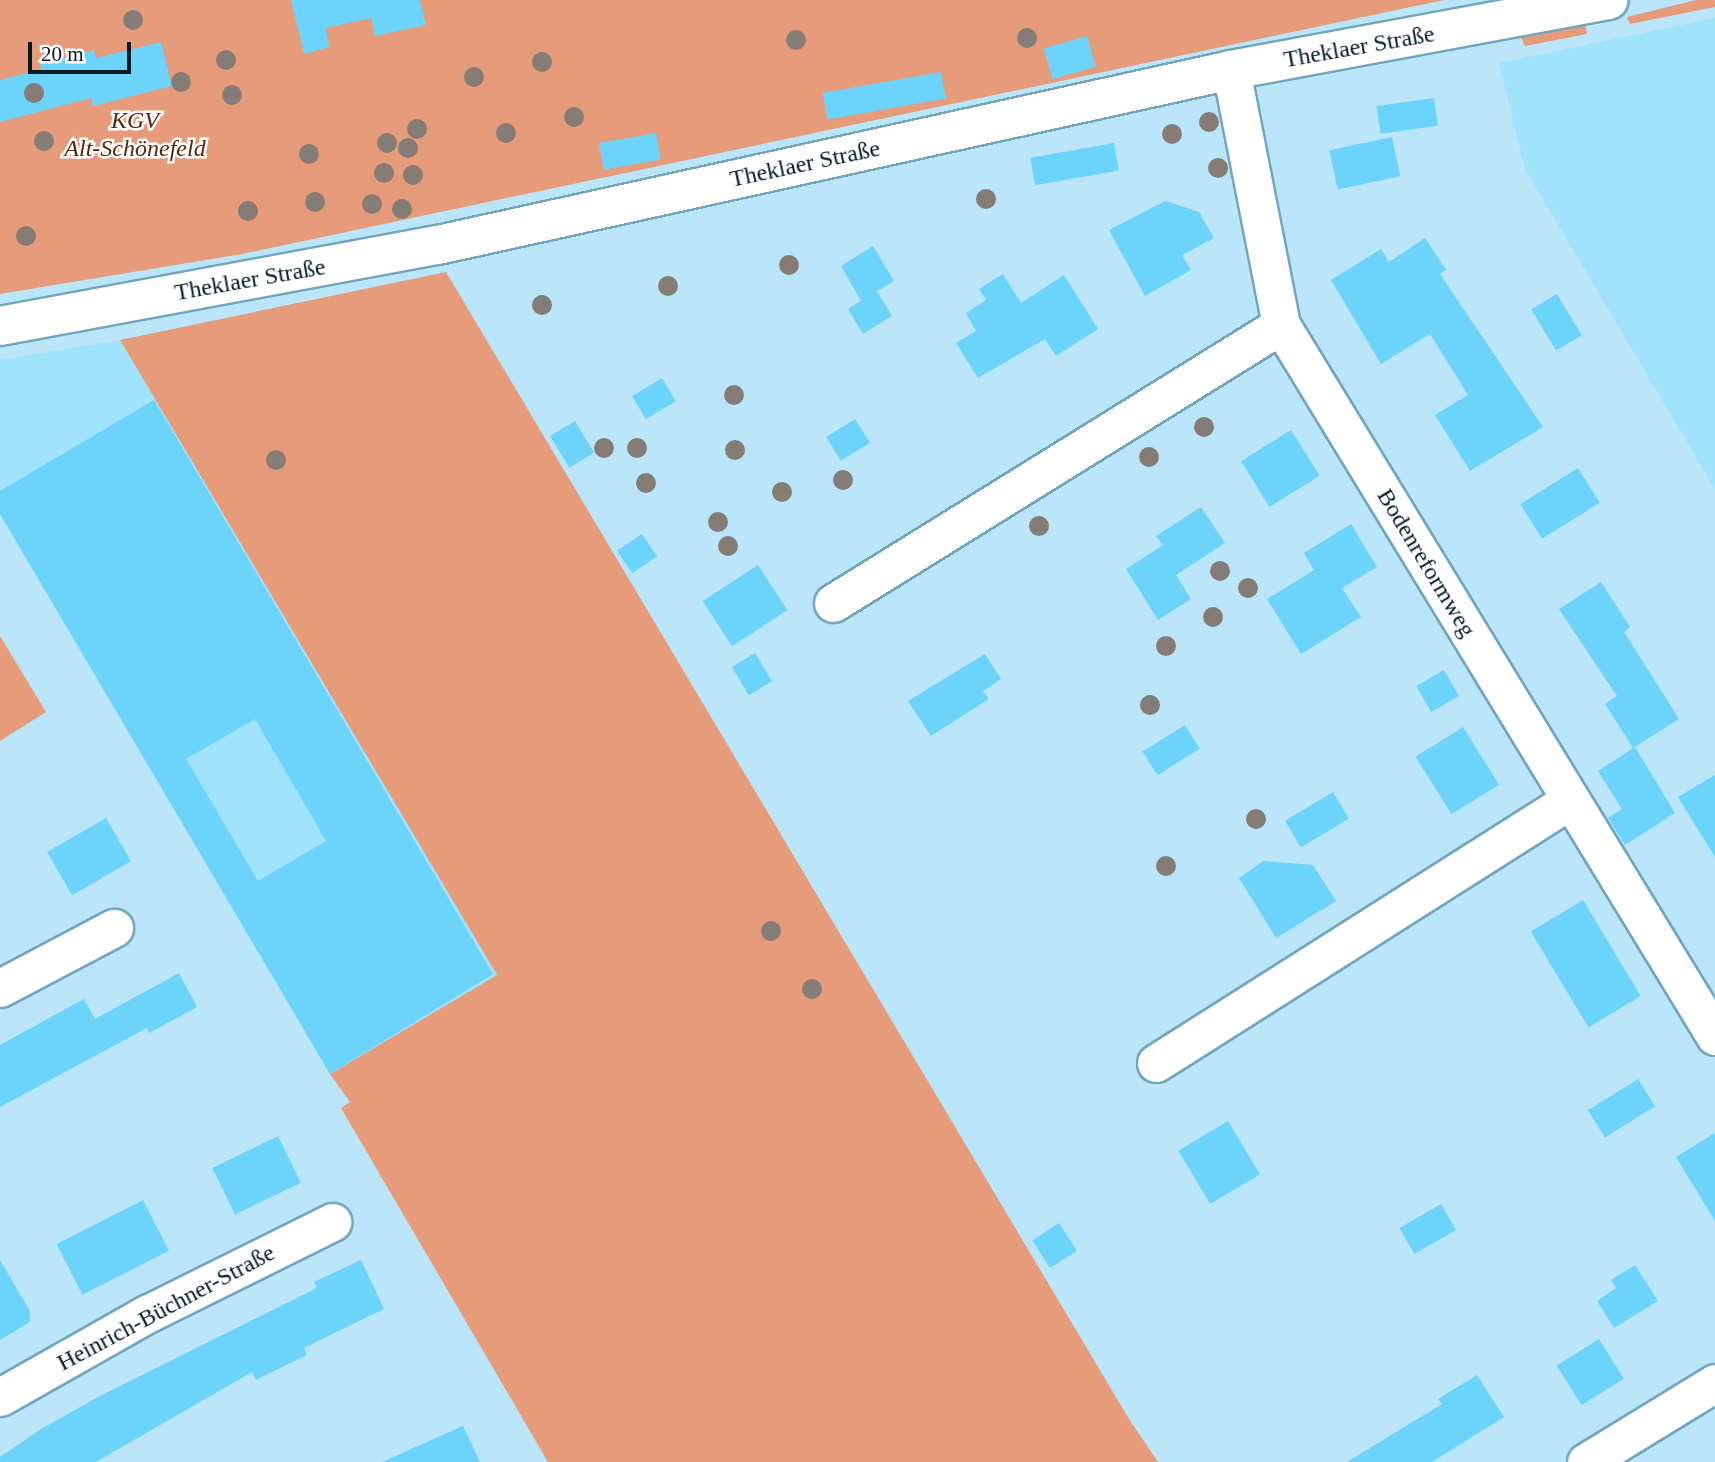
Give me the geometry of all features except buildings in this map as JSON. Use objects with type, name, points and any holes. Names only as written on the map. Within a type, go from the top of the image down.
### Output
[{"type":"main road","name":"Theklaer Straße","points":[[0,326],[438,245],[1231,70],[1609,0]]},
{"type":"street","name":"Bodenreformweg","points":[[1231,70],[1281,326],[1715,1036]]},
{"type":"street","points":[[833,603],[1281,326]]},
{"type":"street","points":[[1156,1063],[1571,800]]},
{"type":"street","points":[[0,988],[114,928]]},
{"type":"street","name":"Heinrich-Büchner-Straße","points":[[0,1396],[147,1314],[332,1222]]},
{"type":"street","points":[[1586,1462],[1715,1382]]},
{"type":"shaded area","points":[[1715,18],[1715,489],[1525,169],[1499,63]]},
{"type":"shaded area","points":[[120,340],[497,975],[330,1074],[0,514],[0,360]]},
{"type":"green space","name":"KGV Alt-Schönefeld","points":[[0,0],[1444,0],[242,254],[0,294]]},
{"type":"green space","points":[[1696,0],[1715,0],[1715,7],[1630,24],[1627,17]]},
{"type":"green space","points":[[1585,23],[1587,34],[1525,46],[1519,34]]},
{"type":"green space","points":[[446,272],[1129,1419],[1158,1462],[548,1462],[341,1108],[350,1102],[330,1074],[497,975],[120,340]]},
{"type":"green space","points":[[0,636],[46,712],[0,741]]}]
